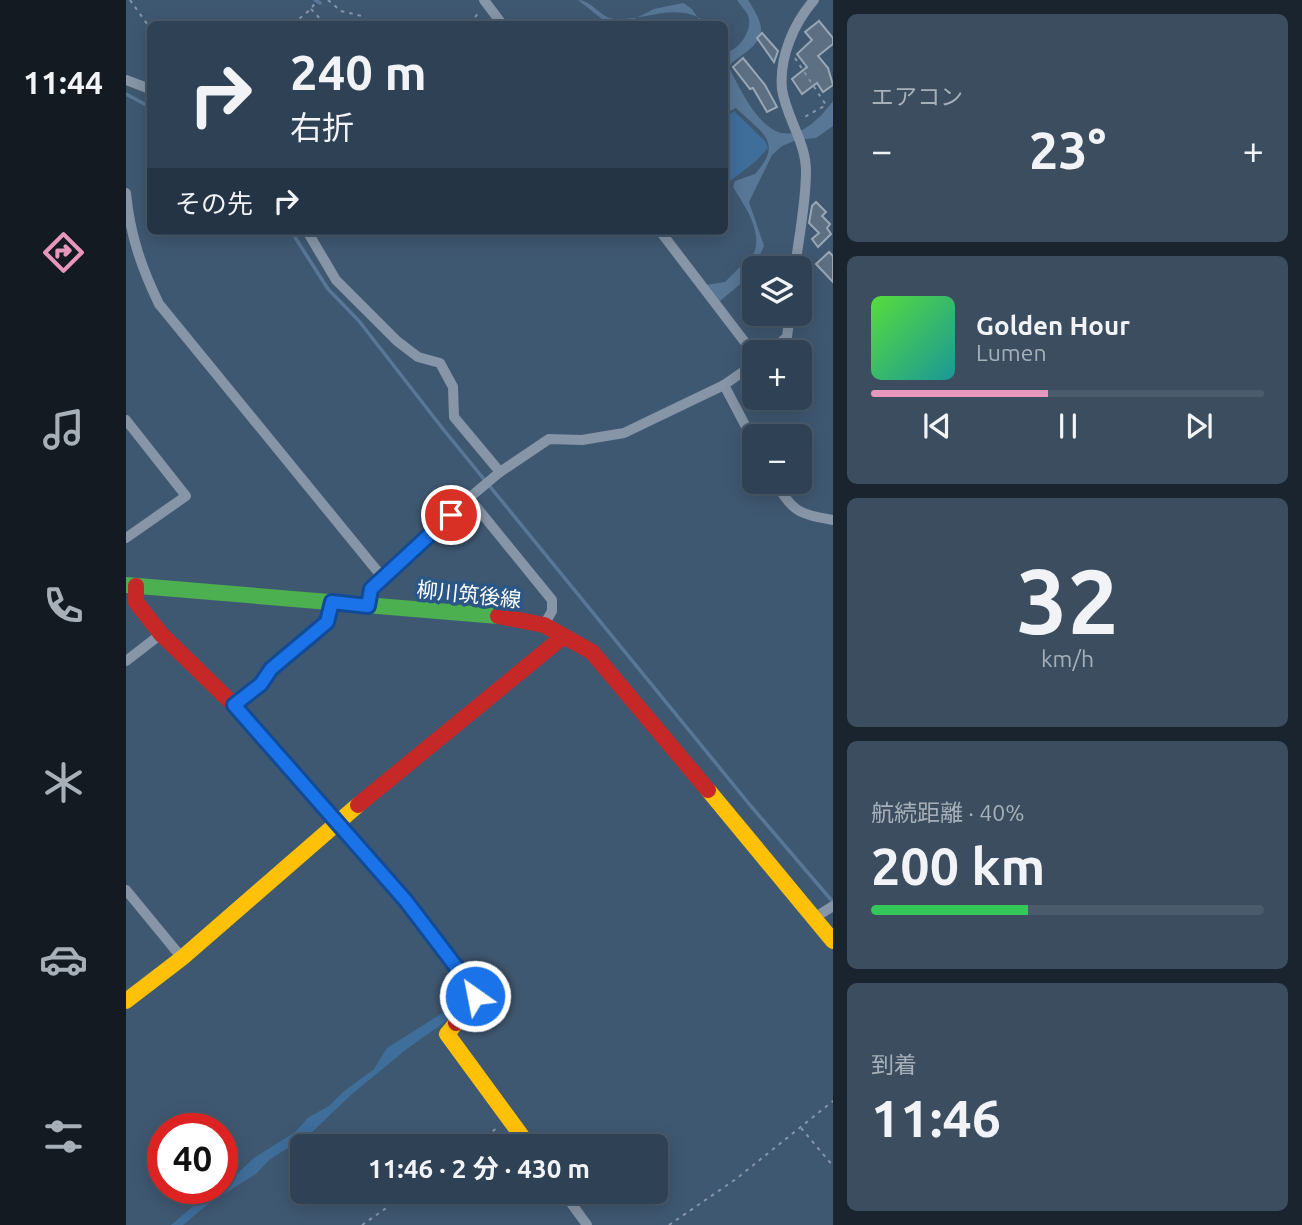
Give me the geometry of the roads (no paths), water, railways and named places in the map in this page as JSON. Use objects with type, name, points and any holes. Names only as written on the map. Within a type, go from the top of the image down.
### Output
[{"type":"street","points":[[796,256],[806,170],[802,145],[782,89],[787,47],[800,16],[814,0]]},
{"type":"street","points":[[485,1],[500,21]]},
{"type":"street","points":[[126,79],[147,88]]},
{"type":"street","points":[[126,193],[128,226],[141,265],[159,304],[383,578]]},
{"type":"street","points":[[309,235],[336,280],[397,341],[418,357],[440,363],[453,387],[454,417],[500,472]]},
{"type":"street","points":[[663,235],[743,340]]},
{"type":"street","points":[[368,606],[371,589],[469,498],[500,472],[549,439],[582,440],[624,433],[724,386],[742,373]]},
{"type":"street","points":[[724,386],[744,424]]},
{"type":"street","points":[[126,420],[186,496],[126,538]]},
{"type":"street","points":[[782,494],[787,504],[803,515],[833,520]]},
{"type":"street","points":[[469,498],[552,600],[552,611],[544,625]]},
{"type":"street","points":[[131,585],[136,601],[161,634],[234,705],[406,901],[476,993],[471,1004],[446,1034],[520,1134]]},
{"type":"street","name":"柳川筑後線","points":[[131,585],[368,606],[480,612],[544,625],[592,652],[641,704],[833,941]]},
{"type":"street","points":[[234,705],[261,684],[271,669],[327,622],[332,602]]},
{"type":"street","points":[[126,661],[161,634]]},
{"type":"street","points":[[126,1001],[182,958],[336,823],[564,636]]},
{"type":"street","points":[[126,890],[182,958]]},
{"type":"street","points":[[814,918],[833,906]]},
{"type":"street","points":[[572,1204],[587,1225]]},
{"type":"waterway","points":[[315,0],[320,3]]},
{"type":"waterway","points":[[126,94],[147,105]]},
{"type":"waterway","points":[[294,235],[328,289],[359,321],[443,429],[750,805],[833,902]]}]
